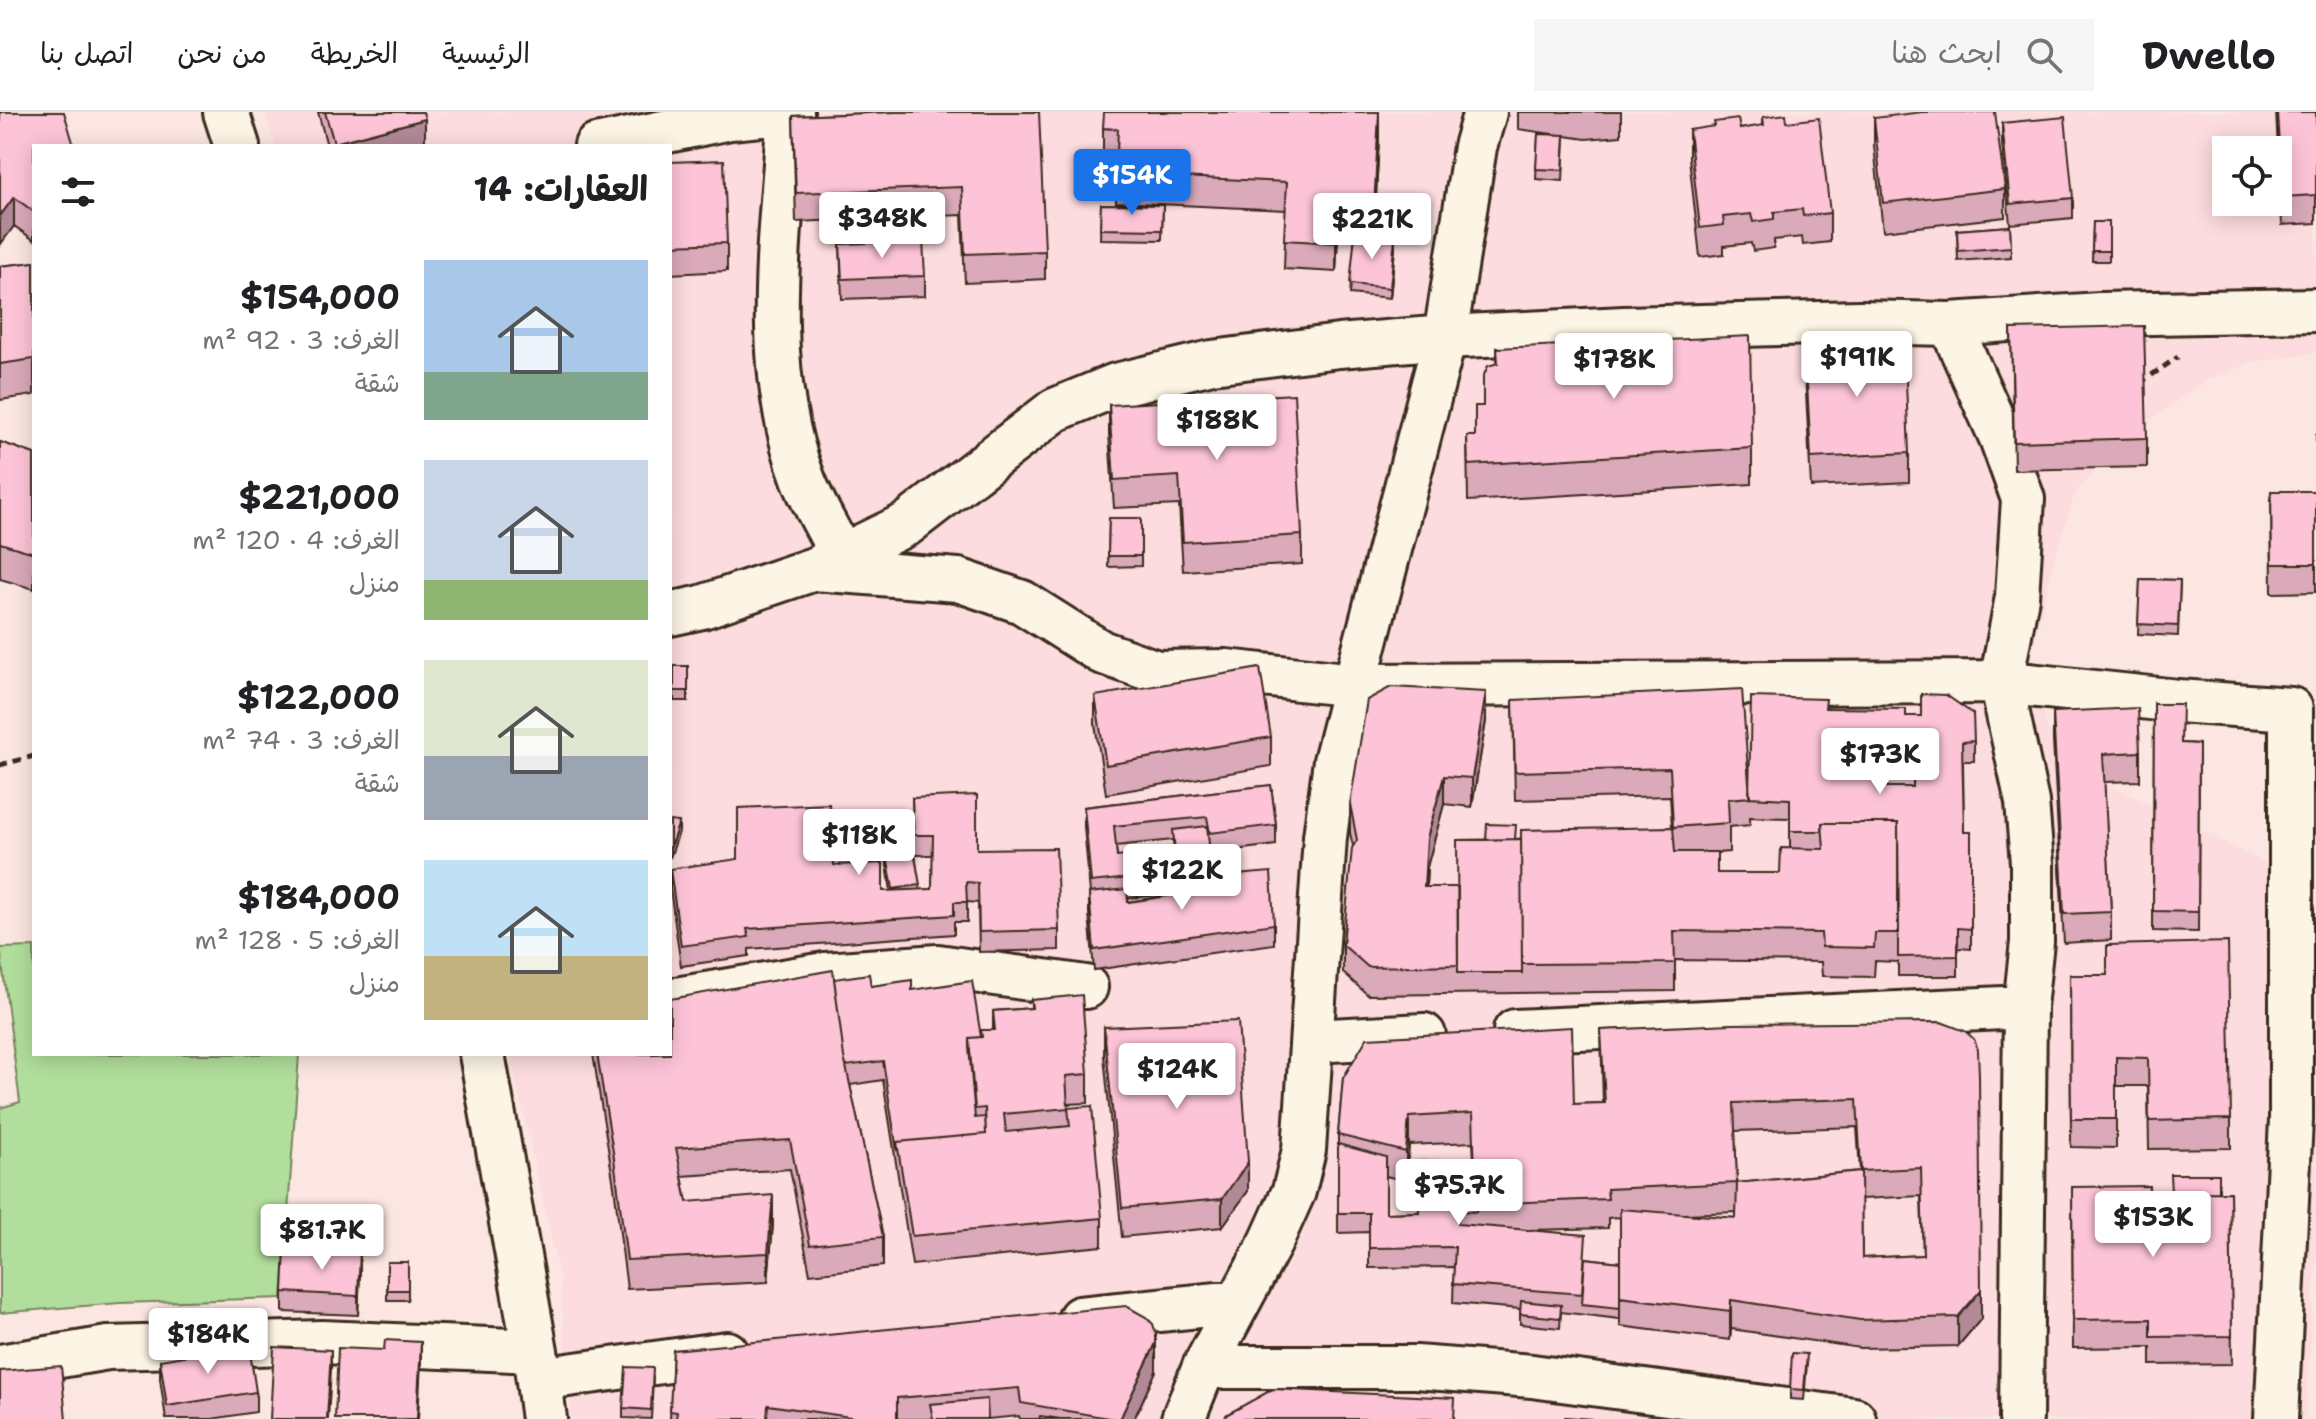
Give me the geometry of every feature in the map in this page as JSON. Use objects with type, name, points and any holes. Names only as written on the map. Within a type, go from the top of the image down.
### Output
[{"type":"main road","points":[[226,112],[236,144]]},
{"type":"main road","points":[[482,1056],[539,1383]]},
{"type":"street","points":[[606,144],[730,118],[791,112],[780,246],[777,339],[786,416],[828,562]]},
{"type":"street","points":[[1183,1419],[1204,1367],[1271,1242],[1294,1191],[1304,1150],[1325,837],[1335,761],[1445,337],[1475,147],[1485,112]]},
{"type":"street","points":[[672,614],[702,607],[828,562],[907,524],[1055,410],[1116,385],[1212,362],[1445,337],[1744,323],[1950,324],[2100,314],[2316,310]]},
{"type":"street","points":[[1950,324],[2001,438],[2023,499],[2017,597],[2001,682],[2027,802],[2032,863],[2032,942],[2025,1007],[2021,1419]]},
{"type":"street","points":[[828,562],[958,580],[1022,602],[1101,652],[1157,672],[1226,671],[1354,685],[2001,682],[2178,701],[2304,709],[2291,1120],[2276,1419]]},
{"type":"street","points":[[672,1000],[825,974],[938,966],[1086,987]]},
{"type":"street","points":[[1312,1041],[2025,1007]]},
{"type":"street","points":[[1050,1321],[1238,1302]]},
{"type":"street","points":[[0,1366],[108,1348],[322,1342],[539,1383],[691,1357],[769,1349]]},
{"type":"street","points":[[1204,1367],[1416,1367],[1518,1375],[1854,1419]]},
{"type":"path","points":[[2140,384],[2179,357]]},
{"type":"path","points":[[0,765],[32,757]]},
{"type":"shaded area","points":[[265,112],[2316,112],[2316,353],[2252,362],[2208,380],[2129,434],[2075,493],[2054,560],[2031,656],[2048,730],[2096,778],[2305,883],[2316,903],[2316,1264],[2305,1419],[571,1419],[560,1278],[510,1056],[672,1056],[672,144],[274,144]]},
{"type":"green space","points":[[32,947],[32,1056],[299,1056],[282,1298],[120,1303],[0,1313],[0,1108],[20,1102],[0,948]]},
{"type":"building","points":[[0,112],[64,112],[73,144],[32,144],[32,210],[14,197],[0,216]]},
{"type":"building","points":[[325,112],[423,112],[425,119],[334,143]]},
{"type":"building","points":[[1039,112],[1045,251],[965,254],[962,187],[796,193],[793,116]]},
{"type":"building","points":[[1104,112],[1379,112],[1374,210],[1338,208],[1336,243],[1284,240],[1287,182],[1116,174],[1118,129],[1103,128]]},
{"type":"building","points":[[1922,112],[1995,112],[2005,189],[1883,203],[1874,118]]},
{"type":"building","points":[[2277,112],[2316,112],[2316,195],[2292,196],[2292,136],[2278,136]]},
{"type":"building","points":[[1786,114],[1787,122],[1819,118],[1830,213],[1803,216],[1802,209],[1774,212],[1774,219],[1753,222],[1751,214],[1723,217],[1724,225],[1700,228],[1689,130],[1738,119],[1740,129],[1764,125],[1763,117]]},
{"type":"building","points":[[2065,117],[2073,198],[2010,204],[2002,123]]},
{"type":"building","points":[[1538,134],[1565,135],[1563,170],[1536,169]]},
{"type":"building","points":[[724,160],[727,243],[672,245],[672,162]]},
{"type":"building","points":[[1101,204],[1163,205],[1162,230],[1100,229]]},
{"type":"building","points":[[2093,222],[2109,222],[2109,251],[2092,251]]},
{"type":"building","points":[[2010,226],[2011,247],[1958,251],[1957,230]]},
{"type":"building","points":[[1355,234],[1395,238],[1390,288],[1350,284]]},
{"type":"building","points":[[923,241],[925,276],[842,279],[840,244]]},
{"type":"building","points":[[32,262],[32,359],[0,364],[0,266]]},
{"type":"building","points":[[2144,326],[2147,438],[2014,442],[2011,329]]},
{"type":"building","points":[[1750,336],[1752,448],[1468,465],[1467,436],[1475,436],[1475,406],[1483,406],[1483,377],[1488,366],[1498,363],[1497,348]]},
{"type":"building","points":[[1879,338],[1905,358],[1909,453],[1811,458],[1805,345]]},
{"type":"building","points":[[1294,394],[1302,535],[1183,542],[1179,476],[1114,480],[1109,405]]},
{"type":"building","points":[[0,442],[32,453],[32,552],[0,543]]},
{"type":"building","points":[[2271,491],[2316,491],[2316,564],[2272,564]]},
{"type":"building","points":[[1109,518],[1141,518],[1141,556],[1108,556]]},
{"type":"building","points":[[2140,579],[2180,580],[2178,626],[2138,624]]},
{"type":"building","points":[[674,666],[688,666],[688,691],[674,691]]},
{"type":"building","points":[[1260,668],[1271,737],[1106,765],[1095,696]]},
{"type":"building","points":[[1391,687],[1486,692],[1472,778],[1444,776],[1427,838],[1424,887],[1458,887],[1458,965],[1368,967],[1343,945],[1352,848],[1357,840],[1350,804],[1367,700]]},
{"type":"building","points":[[1742,689],[1750,797],[1728,799],[1729,823],[1673,827],[1670,768],[1515,772],[1513,700]]},
{"type":"building","points":[[1921,694],[1946,695],[1973,714],[1974,741],[1962,742],[1964,832],[1971,832],[1971,929],[1958,928],[1958,956],[1898,957],[1898,823],[1822,823],[1822,831],[1790,831],[1790,799],[1749,797],[1751,697],[1826,699],[1825,708],[1906,709],[1906,716],[1921,716]],"holes":[[[1906,747],[1913,747],[1913,787],[1887,787],[1887,759]]]},
{"type":"building","points":[[2154,704],[2182,704],[2181,743],[2199,744],[2198,912],[2153,911]]},
{"type":"building","points":[[2138,708],[2140,752],[2103,754],[2111,912],[2064,914],[2053,712]]},
{"type":"building","points":[[1271,785],[1276,825],[1210,833],[1207,817],[1114,826],[1117,857],[1176,851],[1178,873],[1091,882],[1084,807]]},
{"type":"building","points":[[977,795],[977,849],[1056,848],[1059,930],[979,932],[978,883],[966,882],[967,902],[954,902],[954,915],[747,929],[749,937],[681,946],[672,869],[738,859],[738,808],[829,804],[834,865],[883,863],[883,891],[932,889],[933,835],[914,835],[912,798]]},
{"type":"building","points":[[672,821],[679,822],[672,842]]},
{"type":"building","points":[[1822,823],[1898,823],[1899,933],[1875,933],[1874,948],[1822,947],[1821,933],[1674,931],[1675,963],[1522,964],[1521,830],[1673,827],[1675,852],[1717,852],[1717,873],[1780,873],[1781,848],[1824,849]]},
{"type":"building","points":[[1487,824],[1516,825],[1515,839],[1486,840]]},
{"type":"building","points":[[1207,826],[1213,880],[1178,883],[1173,830]]},
{"type":"building","points":[[1521,839],[1522,973],[1458,973],[1457,840]]},
{"type":"building","points":[[914,851],[920,885],[893,889],[887,855]]},
{"type":"building","points":[[1271,872],[1274,924],[1094,950],[1089,893],[1127,889],[1128,902],[1214,889],[1213,877]]},
{"type":"building","points":[[2228,942],[2231,1119],[2149,1121],[2148,1058],[2116,1057],[2116,1119],[2071,1119],[2070,975],[2107,975],[2107,945]]},
{"type":"building","points":[[833,970],[844,1057],[883,1237],[810,1245],[790,1140],[676,1148],[687,1202],[773,1195],[768,1253],[627,1260],[597,1056],[672,1056],[672,999]]},
{"type":"building","points":[[869,974],[871,986],[912,980],[912,990],[972,981],[981,1037],[969,1038],[975,1118],[985,1117],[986,1134],[897,1142],[897,1151],[883,1061],[846,1066],[844,1057],[834,979]]},
{"type":"building","points":[[1082,995],[1088,1074],[1066,1076],[1068,1108],[1092,1106],[1102,1218],[912,1236],[897,1142],[986,1134],[985,1108],[975,1109],[969,1038],[982,1037],[981,1030],[995,1030],[993,1011],[1032,1008],[1031,1000]],"holes":[[[1068,1108],[1070,1126],[1006,1132],[1004,1114]]]},
{"type":"building","points":[[1238,1021],[1248,1162],[1222,1199],[1122,1208],[1104,1027]]},
{"type":"building","points":[[1941,1022],[1965,1031],[1974,1039],[1978,1050],[1979,1076],[1981,1290],[1958,1317],[1860,1320],[1731,1300],[1730,1311],[1620,1297],[1620,1209],[1736,1218],[1737,1183],[1607,1189],[1608,1199],[1476,1204],[1473,1113],[1409,1117],[1406,1152],[1338,1135],[1343,1078],[1367,1038],[1572,1027],[1574,1104],[1605,1103],[1601,1030],[1731,1024]],"holes":[[[1857,1099],[1861,1171],[1737,1183],[1734,1103]],[[1921,1168],[1923,1255],[1862,1258],[1861,1171]]]},
{"type":"building","points":[[1338,1144],[1386,1157],[1386,1213],[1419,1212],[1418,1161],[1474,1160],[1476,1212],[1459,1211],[1458,1224],[1586,1235],[1582,1294],[1453,1284],[1455,1247],[1369,1248],[1369,1213],[1338,1213]]},
{"type":"building","points":[[2170,1174],[2219,1174],[2219,1192],[2171,1193]]},
{"type":"building","points":[[2149,1186],[2149,1193],[2230,1192],[2232,1336],[2151,1337],[2151,1319],[2073,1320],[2072,1187]]},
{"type":"building","points":[[285,1248],[360,1252],[358,1296],[283,1292]]},
{"type":"building","points":[[1585,1258],[1620,1262],[1620,1308],[1582,1304]]},
{"type":"building","points":[[387,1262],[408,1262],[408,1290],[387,1290]]},
{"type":"building","points":[[1521,1301],[1561,1305],[1560,1318],[1520,1314]]},
{"type":"building","points":[[1126,1306],[1153,1324],[1156,1343],[1120,1419],[1021,1403],[1019,1388],[897,1398],[897,1419],[864,1419],[768,1405],[767,1419],[676,1419],[677,1412],[670,1411],[673,1350]]},
{"type":"building","points":[[385,1340],[421,1342],[417,1419],[335,1419],[338,1348],[384,1350]]},
{"type":"building","points":[[249,1345],[256,1392],[167,1406],[160,1360]]},
{"type":"building","points":[[274,1347],[331,1350],[327,1419],[270,1419]]},
{"type":"building","points":[[1792,1353],[1807,1354],[1804,1390],[1790,1389]]},
{"type":"building","points":[[61,1366],[66,1419],[0,1419],[0,1371]]},
{"type":"building","points":[[626,1367],[653,1368],[651,1410],[623,1408]]},
{"type":"building","points":[[1273,1389],[1455,1398],[1454,1419],[1225,1419],[1226,1415]]},
{"type":"building","points":[[987,1399],[988,1419],[933,1419],[930,1404]]}]
